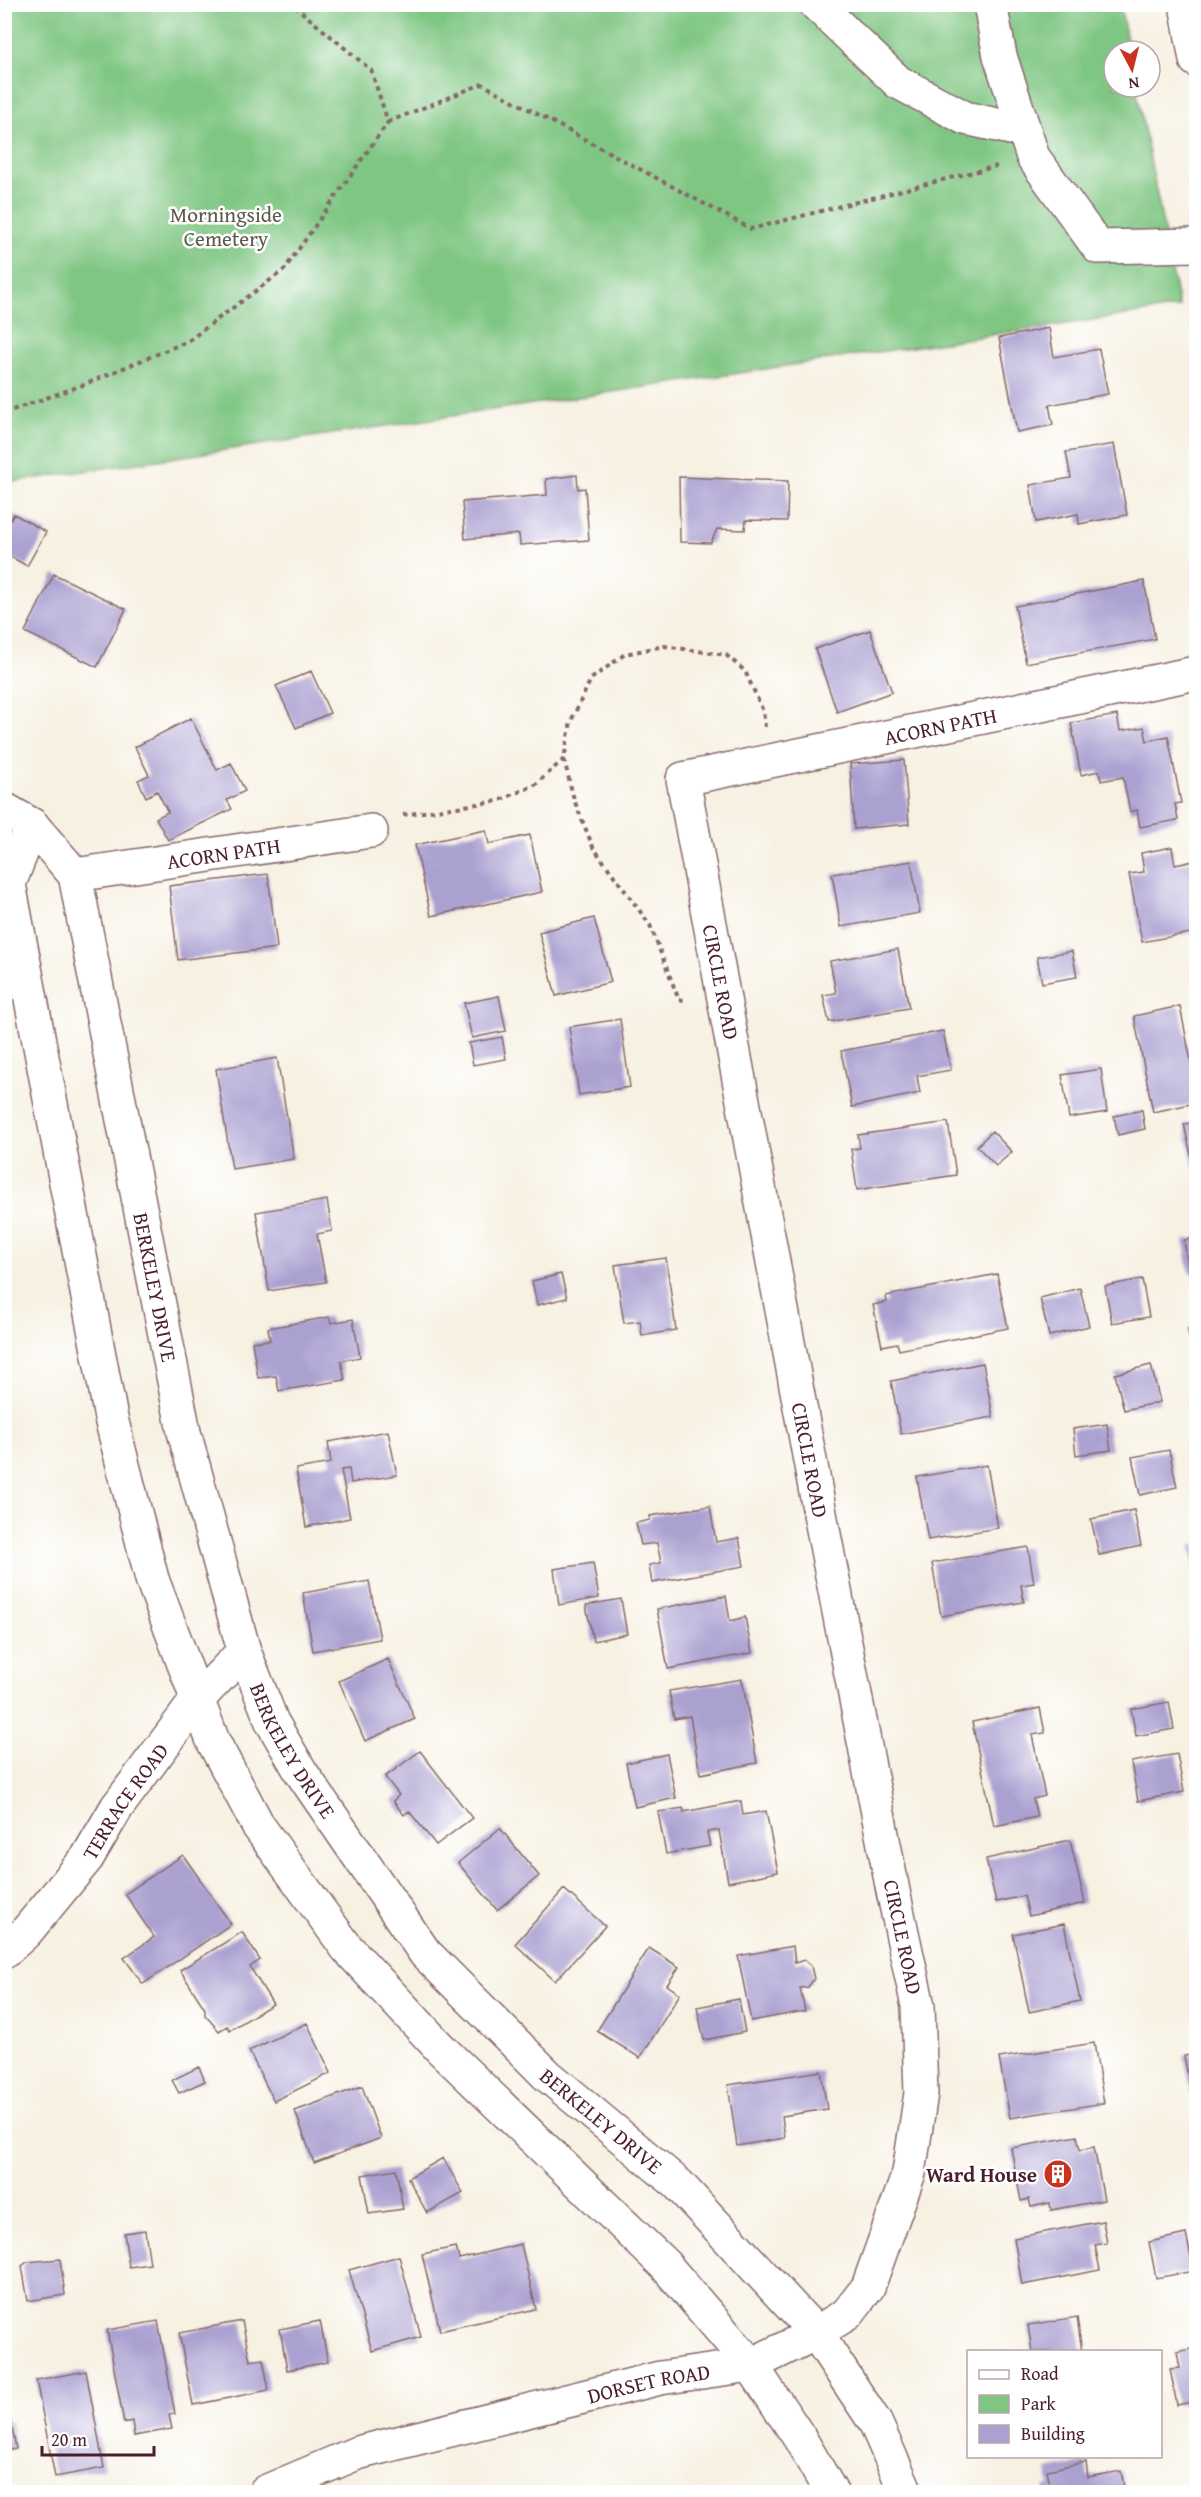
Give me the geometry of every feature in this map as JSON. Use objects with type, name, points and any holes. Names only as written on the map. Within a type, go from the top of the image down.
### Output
[{"type":"street","points":[[816,4],[898,82],[965,118],[1029,144]]},
{"type":"street","points":[[990,4],[1000,56],[1029,144],[1098,247],[1197,245]]},
{"type":"street","points":[[1186,4],[1197,60]]},
{"type":"street","name":"ACORN PATH","points":[[683,779],[1197,673]]},
{"type":"street","name":"CIRCLE ROAD","points":[[683,779],[892,1891],[918,2006],[921,2093],[915,2141]]},
{"type":"street","name":"BERKELEY DRIVE","points":[[18,817],[75,875],[184,1432],[244,1650],[272,1722],[301,1772],[425,1953],[547,2075],[678,2184],[816,2333],[875,2422],[906,2493]]},
{"type":"street","name":"BERKELEY DRIVE","points":[[18,817],[9,884],[111,1418],[152,1579],[213,1741],[259,1827],[347,1948],[440,2048],[665,2265],[751,2366],[799,2437],[831,2493]]},
{"type":"street","name":"ACORN PATH","points":[[75,875],[370,831]]},
{"type":"street","name":"TERRACE ROAD","points":[[4,1952],[26,1932],[87,1858],[117,1806],[197,1700],[244,1650]]},
{"type":"street","name":"DORSET ROAD","points":[[265,2493],[357,2453],[660,2378],[751,2366],[816,2333],[847,2314],[868,2287],[909,2173],[915,2141]]},
{"type":"path","points":[[291,4],[371,70],[388,122]]},
{"type":"path","points":[[4,413],[83,386],[188,341],[284,270],[388,122],[482,84],[751,229],[1029,144]]},
{"type":"path","points":[[679,1000],[650,925],[592,847],[574,800],[564,759],[571,721],[591,679],[625,654],[664,646],[726,654],[746,670],[764,711],[769,761]]},
{"type":"path","points":[[370,831],[406,813],[498,801],[535,785],[564,759]]},
{"type":"green space","name":"Morningside Cemetery","points":[[5,5],[1120,5],[1127,39],[1102,39],[1102,99],[1138,99],[1179,307],[5,483]]},
{"type":"building","points":[[1049,328],[1054,357],[1099,349],[1108,394],[1049,405],[1053,425],[1017,432],[999,338]]},
{"type":"building","points":[[1114,444],[1127,515],[1079,524],[1078,514],[1036,522],[1030,485],[1071,478],[1066,452]]},
{"type":"building","points":[[577,475],[578,489],[585,488],[589,540],[520,545],[519,534],[465,539],[462,502],[547,495],[546,479]]},
{"type":"building","points":[[679,477],[788,481],[787,521],[746,520],[745,530],[717,529],[711,543],[680,542]]},
{"type":"building","points":[[14,514],[46,532],[27,566],[4,553],[4,531]]},
{"type":"building","points":[[54,574],[126,609],[97,667],[25,632]]},
{"type":"building","points":[[1144,581],[1155,639],[1026,663],[1015,606]]},
{"type":"building","points":[[870,630],[892,692],[837,712],[815,649]]},
{"type":"building","points":[[311,671],[330,713],[296,728],[276,686]]},
{"type":"building","points":[[1117,715],[1120,731],[1144,727],[1147,741],[1168,736],[1181,803],[1175,804],[1178,820],[1140,827],[1137,810],[1130,812],[1123,777],[1101,781],[1099,771],[1081,775],[1071,723]]},
{"type":"building","points":[[191,718],[217,770],[231,763],[245,791],[227,800],[232,809],[168,840],[156,818],[168,812],[157,791],[146,797],[138,780],[149,775],[135,747]]},
{"type":"building","points":[[904,760],[909,824],[854,829],[850,764]]},
{"type":"building","points":[[486,830],[489,844],[530,835],[542,892],[431,916],[415,845]]},
{"type":"building","points":[[1172,847],[1175,865],[1194,861],[1196,932],[1142,942],[1129,874],[1144,872],[1141,853]]},
{"type":"building","points":[[911,861],[920,913],[841,927],[832,874]]},
{"type":"building","points":[[268,874],[277,948],[178,960],[169,886]]},
{"type":"building","points":[[594,918],[611,982],[556,996],[539,932]]},
{"type":"building","points":[[898,949],[909,1008],[829,1022],[823,995],[836,993],[830,961]]},
{"type":"building","points":[[1072,951],[1077,977],[1042,983],[1037,957]]},
{"type":"building","points":[[499,996],[506,1031],[472,1038],[464,1003]]},
{"type":"building","points":[[1180,1006],[1196,1087],[1196,1103],[1153,1112],[1134,1016]]},
{"type":"building","points":[[620,1019],[630,1087],[579,1095],[569,1027]]},
{"type":"building","points":[[943,1031],[951,1070],[917,1076],[920,1093],[852,1107],[841,1051]]},
{"type":"building","points":[[502,1037],[506,1059],[473,1065],[469,1043]]},
{"type":"building","points":[[277,1058],[294,1159],[232,1169],[216,1069]]},
{"type":"building","points":[[1101,1069],[1107,1112],[1069,1118],[1062,1075]]},
{"type":"building","points":[[1142,1110],[1145,1129],[1118,1135],[1114,1116]]},
{"type":"building","points":[[948,1122],[956,1175],[857,1190],[851,1149],[860,1148],[858,1135]]},
{"type":"building","points":[[1196,1122],[1196,1177],[1184,1124]]},
{"type":"building","points":[[992,1131],[1012,1152],[996,1166],[977,1146]]},
{"type":"building","points":[[327,1200],[332,1231],[317,1234],[326,1282],[269,1291],[256,1212]]},
{"type":"building","points":[[1196,1238],[1196,1271],[1189,1273],[1184,1240]]},
{"type":"building","points":[[666,1258],[676,1330],[642,1336],[640,1321],[624,1323],[615,1265]]},
{"type":"building","points":[[561,1274],[567,1298],[537,1305],[532,1281]]},
{"type":"building","points":[[997,1274],[1008,1328],[899,1350],[897,1343],[882,1346],[873,1305],[887,1302],[886,1296]]},
{"type":"building","points":[[1142,1279],[1149,1317],[1112,1323],[1105,1286]]},
{"type":"building","points":[[1080,1288],[1089,1326],[1049,1336],[1040,1298]]},
{"type":"building","points":[[329,1317],[331,1323],[353,1319],[360,1357],[341,1361],[345,1380],[279,1391],[276,1376],[258,1378],[252,1342],[270,1340],[268,1328]]},
{"type":"building","points":[[1196,1327],[1196,1368],[1195,1368],[1188,1329]]},
{"type":"building","points":[[983,1363],[993,1417],[901,1434],[891,1381]]},
{"type":"building","points":[[1151,1365],[1160,1402],[1124,1410],[1115,1374]]},
{"type":"building","points":[[1107,1424],[1111,1450],[1076,1455],[1073,1429]]},
{"type":"building","points":[[388,1431],[397,1475],[351,1483],[349,1469],[341,1470],[350,1518],[306,1527],[296,1469],[331,1463],[328,1442]]},
{"type":"building","points":[[1169,1450],[1177,1487],[1140,1495],[1132,1457]]},
{"type":"building","points":[[987,1465],[998,1528],[928,1540],[917,1477]]},
{"type":"building","points":[[710,1506],[716,1542],[739,1538],[744,1566],[652,1583],[649,1565],[661,1563],[657,1543],[641,1545],[636,1523],[650,1520],[650,1516]]},
{"type":"building","points":[[1134,1510],[1141,1546],[1099,1555],[1091,1519]]},
{"type":"building","points":[[1196,1544],[1196,1570],[1190,1545]]},
{"type":"building","points":[[1028,1547],[1034,1583],[1021,1585],[1024,1602],[941,1616],[932,1563]]},
{"type":"building","points":[[593,1563],[599,1598],[559,1605],[554,1569]]},
{"type":"building","points":[[369,1581],[380,1639],[313,1651],[303,1593]]},
{"type":"building","points":[[726,1596],[730,1621],[745,1617],[752,1653],[668,1669],[657,1609]]},
{"type":"building","points":[[621,1599],[627,1634],[593,1641],[586,1605]]},
{"type":"building","points":[[388,1659],[415,1719],[365,1741],[339,1681]]},
{"type":"building","points":[[742,1679],[757,1763],[700,1774],[690,1716],[674,1719],[669,1691]]},
{"type":"building","points":[[1169,1702],[1174,1729],[1136,1736],[1131,1709]]},
{"type":"building","points":[[1040,1708],[1045,1733],[1032,1735],[1045,1796],[1033,1799],[1037,1817],[994,1826],[972,1722]]},
{"type":"building","points":[[420,1751],[472,1818],[436,1845],[409,1811],[404,1815],[393,1801],[399,1795],[385,1777]]},
{"type":"building","points":[[667,1754],[676,1798],[635,1807],[626,1763]]},
{"type":"building","points":[[1177,1754],[1184,1792],[1138,1801],[1131,1762]]},
{"type":"building","points":[[741,1801],[743,1815],[766,1811],[778,1872],[728,1882],[719,1830],[707,1832],[710,1846],[666,1854],[658,1812],[683,1808],[684,1812]]},
{"type":"building","points":[[500,1828],[539,1876],[497,1910],[458,1863]]},
{"type":"building","points":[[1070,1840],[1085,1903],[1029,1916],[1024,1896],[996,1902],[986,1859]]},
{"type":"building","points":[[183,1855],[231,1924],[143,1984],[124,1958],[154,1937],[125,1894]]},
{"type":"building","points":[[564,1889],[605,1926],[555,1981],[515,1944]]},
{"type":"building","points":[[1064,1924],[1080,2001],[1029,2012],[1013,1934]]},
{"type":"building","points":[[242,1932],[260,1960],[250,1967],[273,2004],[230,2030],[227,2026],[219,2031],[205,2015],[205,2009],[180,1970]]},
{"type":"building","points":[[793,1946],[795,1963],[804,1960],[811,1966],[814,1979],[808,1987],[800,1988],[805,2011],[751,2021],[738,1956]]},
{"type":"building","points":[[649,1948],[679,1967],[667,1985],[680,1994],[640,2058],[597,2031]]},
{"type":"building","points":[[739,1999],[745,2032],[704,2040],[697,2007]]},
{"type":"building","points":[[307,2023],[331,2073],[274,2101],[249,2051]]},
{"type":"building","points":[[1094,2043],[1104,2103],[1010,2118],[999,2058]]},
{"type":"building","points":[[1196,2054],[1196,2097],[1192,2097],[1184,2056]]},
{"type":"building","points":[[199,2067],[205,2081],[179,2093],[172,2080]]},
{"type":"building","points":[[821,2071],[827,2109],[782,2116],[785,2138],[737,2146],[728,2085]]},
{"type":"building","points":[[362,2086],[381,2138],[314,2163],[295,2111]]},
{"type":"building","name":"Ward House","points":[[1077,2136],[1080,2150],[1094,2147],[1104,2200],[1051,2210],[1050,2203],[1031,2207],[1029,2199],[1021,2201],[1011,2148]]},
{"type":"building","points":[[443,2158],[463,2193],[427,2213],[408,2178]]},
{"type":"building","points":[[396,2169],[403,2209],[369,2214],[362,2175]]},
{"type":"building","points":[[1103,2221],[1107,2243],[1095,2245],[1100,2270],[1022,2285],[1014,2238]]},
{"type":"building","points":[[145,2230],[150,2264],[129,2267],[124,2233]]},
{"type":"building","points":[[1186,2234],[1194,2271],[1156,2278],[1149,2242]]},
{"type":"building","points":[[521,2244],[536,2309],[440,2331],[422,2254],[456,2247],[459,2259]]},
{"type":"building","points":[[399,2256],[421,2337],[372,2351],[349,2270]]},
{"type":"building","points":[[60,2259],[65,2295],[28,2301],[22,2266],[27,2262]]},
{"type":"building","points":[[1077,2317],[1082,2350],[1032,2350],[1028,2325]]},
{"type":"building","points":[[158,2321],[175,2414],[169,2415],[172,2429],[134,2436],[132,2421],[124,2423],[107,2330]]},
{"type":"building","points":[[242,2321],[250,2361],[263,2359],[269,2390],[193,2405],[179,2333]]},
{"type":"building","points":[[320,2321],[328,2362],[287,2370],[280,2329]]},
{"type":"building","points":[[1196,2348],[1196,2401],[1177,2405],[1170,2369],[1180,2368],[1177,2352]]},
{"type":"building","points":[[86,2371],[104,2468],[55,2477],[36,2380]]},
{"type":"building","points":[[11,2421],[16,2449],[4,2451],[4,2423]]},
{"type":"building","points":[[1086,2462],[1088,2477],[1121,2471],[1125,2492],[1045,2492],[1044,2487],[1050,2486],[1047,2470]]},
{"type":"place","name":"Ward House","points":[[1058,2174]]}]
